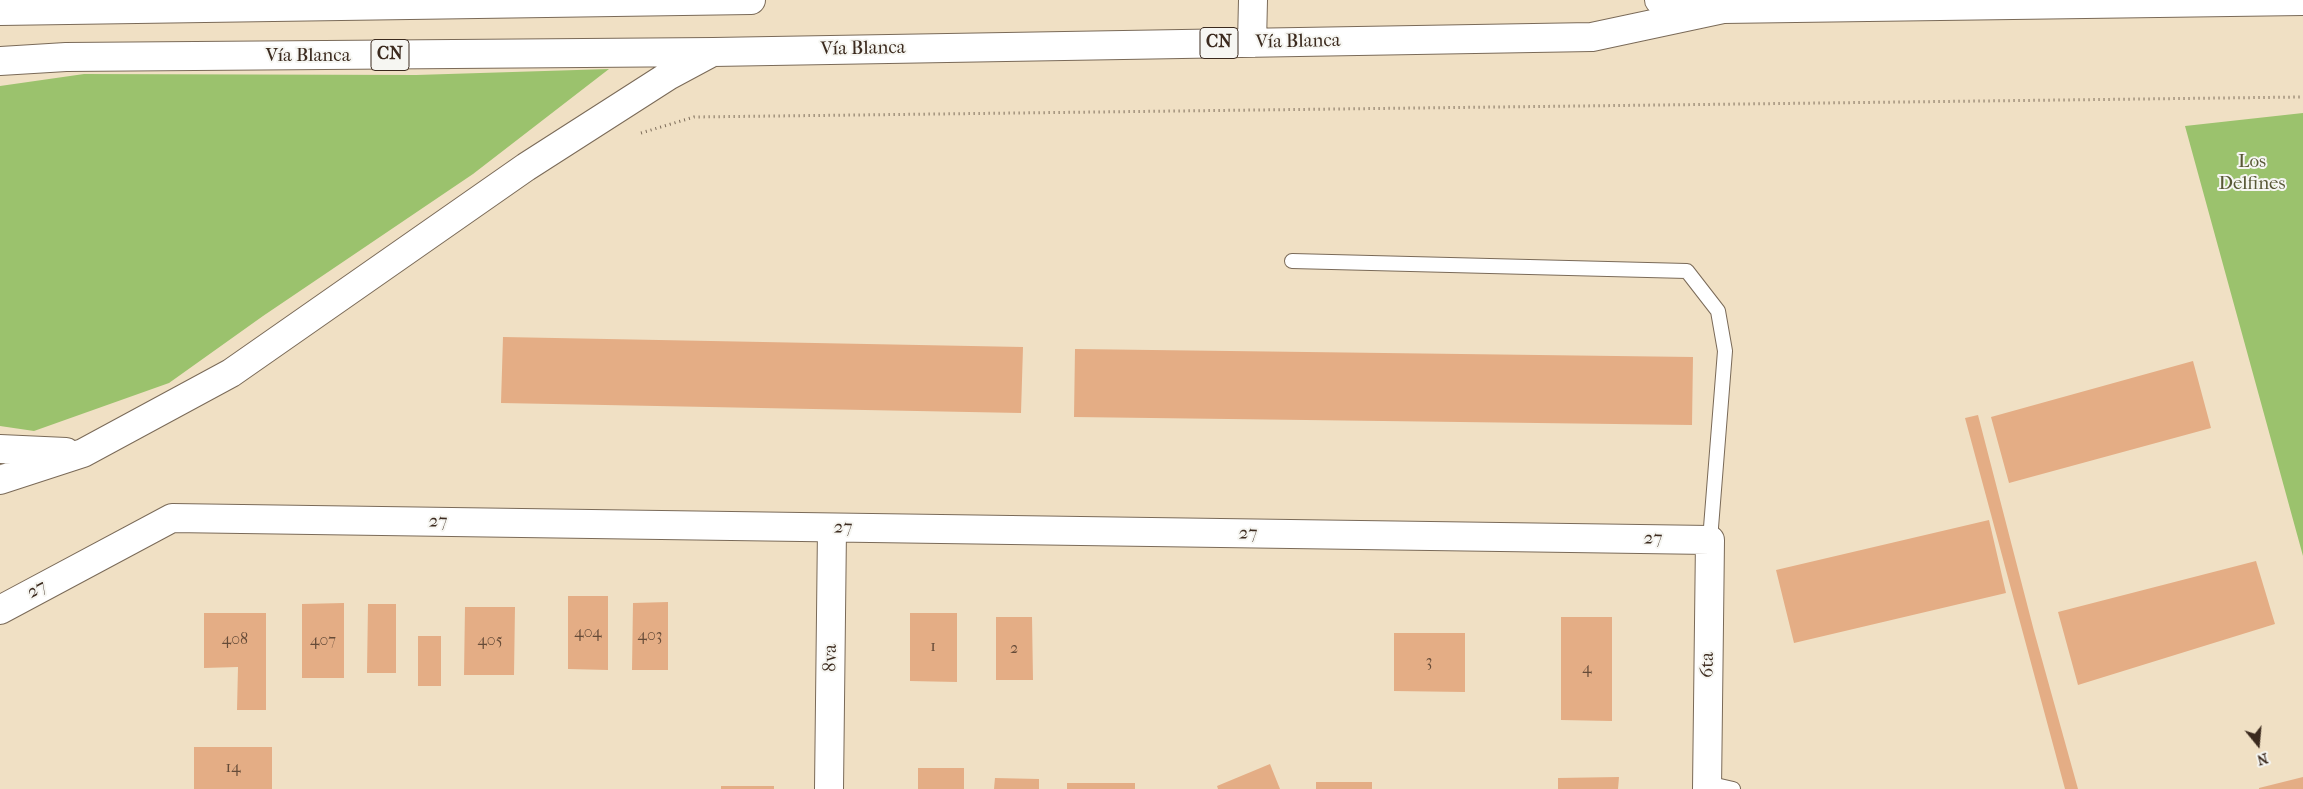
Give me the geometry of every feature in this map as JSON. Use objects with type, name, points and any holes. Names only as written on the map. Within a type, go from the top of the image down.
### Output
[{"type":"main road","points":[[0,11],[751,0]]},
{"type":"main road","points":[[1252,43],[1253,0]]},
{"type":"main road","name":"Vía Blanca","points":[[1659,0],[1723,9],[2303,1]]},
{"type":"main road","name":"Vía Blanca","points":[[0,61],[66,57],[713,52],[1592,37],[1723,9]]},
{"type":"main road","points":[[0,480],[83,453],[231,373],[526,167],[668,76],[713,52]]},
{"type":"main road","points":[[0,449],[83,453]]},
{"type":"main road","name":"27","points":[[0,610],[172,518],[1710,540]]},
{"type":"main road","name":"8va","points":[[829,789],[832,528]]},
{"type":"main road","name":"6ta","points":[[1707,786],[1710,540]]},
{"type":"lane","points":[[1292,261],[1686,271],[1718,311],[1725,351],[1710,540]]},
{"type":"lane","points":[[1707,786],[1733,789]]},
{"type":"path","points":[[638,134],[694,117],[2303,97]]},
{"type":"green space","points":[[609,69],[473,174],[263,316],[169,383],[34,431],[0,426],[0,86],[84,74],[416,75]]},
{"type":"green space","name":"Los Delfines","points":[[2303,113],[2303,556],[2185,126]]},
{"type":"building","points":[[503,337],[1023,347],[1021,413],[501,403]]},
{"type":"building","points":[[1075,349],[1693,357],[1692,425],[1074,417]]},
{"type":"building","points":[[2193,361],[2211,428],[2009,483],[1991,417]]},
{"type":"building","points":[[1978,415],[2034,631],[2078,789],[2065,789],[1965,418]]},
{"type":"building","points":[[1989,520],[2006,593],[1794,643],[1776,570]]},
{"type":"building","points":[[2256,561],[2275,624],[2078,685],[2058,612]]},
{"type":"building","points":[[568,596],[608,596],[608,670],[568,669]]},
{"type":"building","points":[[668,602],[668,670],[632,670],[633,603]]},
{"type":"building","points":[[344,603],[344,678],[302,678],[302,604]]},
{"type":"building","points":[[368,604],[396,604],[396,673],[367,673]]},
{"type":"building","points":[[465,607],[515,607],[514,675],[464,675]]},
{"type":"building","points":[[204,613],[266,613],[266,710],[237,710],[238,667],[204,668]]},
{"type":"building","points":[[910,613],[957,613],[957,682],[910,681]]},
{"type":"building","points":[[996,617],[1032,617],[1033,680],[996,680]]},
{"type":"building","points":[[1561,617],[1612,617],[1612,721],[1561,720]]},
{"type":"building","points":[[1394,633],[1465,633],[1465,692],[1394,691]]},
{"type":"building","points":[[418,636],[441,636],[441,686],[418,686]]},
{"type":"building","points":[[194,747],[272,747],[272,789],[194,789]]},
{"type":"building","points":[[1270,764],[1280,789],[1218,789],[1217,786]]},
{"type":"building","points":[[918,768],[964,768],[964,789],[918,789]]},
{"type":"building","points":[[1619,777],[1618,789],[1558,789],[1558,778]]},
{"type":"building","points":[[2303,777],[2303,789],[2259,789],[2259,788]]},
{"type":"building","points":[[995,778],[1039,779],[1039,789],[994,789]]},
{"type":"building","points":[[1316,782],[1372,782],[1372,789],[1316,789]]},
{"type":"building","points":[[1067,783],[1135,783],[1135,789],[1067,789]]},
{"type":"building","points":[[721,786],[774,786],[774,789],[721,789]]}]
